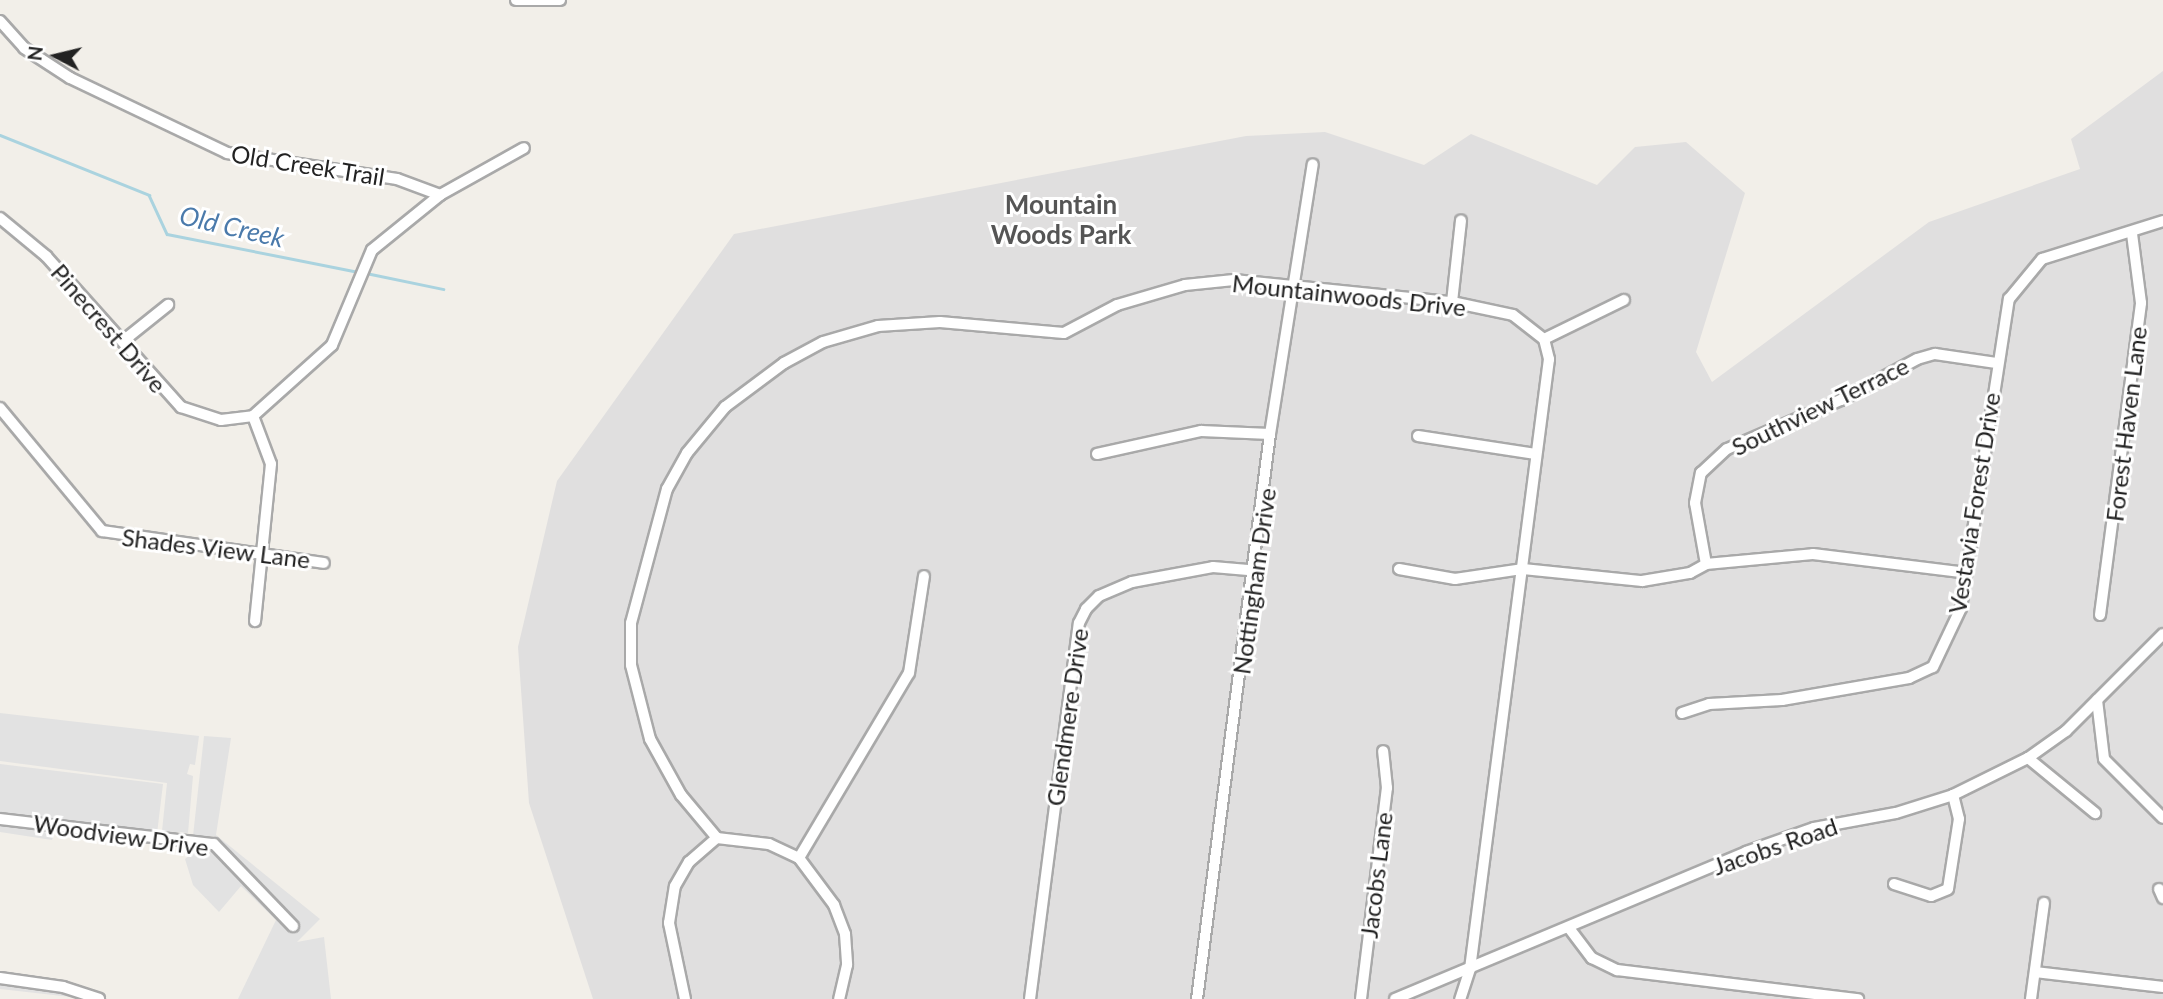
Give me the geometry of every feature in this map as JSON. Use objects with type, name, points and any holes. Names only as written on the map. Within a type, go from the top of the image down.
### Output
[{"type":"street","points":[[516,0],[560,0]]},
{"type":"street","name":"Old Creek Trail","points":[[0,21],[24,48],[70,78],[227,153],[397,179],[440,195]]},
{"type":"street","points":[[255,621],[264,555],[271,464],[253,416],[332,345],[372,250],[440,195],[524,148]]},
{"type":"street","name":"Nottingham Drive","points":[[1197,999],[1251,570],[1313,163]]},
{"type":"street","name":"Pinecrest Drive","points":[[0,218],[46,256],[123,341],[162,393],[181,407],[221,420],[253,416]]},
{"type":"street","points":[[1452,302],[1461,220]]},
{"type":"street","name":"Vestavia Forest Drive","points":[[1682,713],[1709,704],[1782,700],[1920,674],[1933,667],[1948,643],[1967,573],[1996,363],[2009,299],[2030,270],[2060,252],[2132,234],[2163,221]]},
{"type":"street","name":"Forest Haven Lane","points":[[2100,615],[2141,303],[2132,234]]},
{"type":"street","name":"Mountainwoods Drive","points":[[717,838],[681,794],[650,739],[631,665],[631,623],[667,489],[725,407],[784,363],[823,342],[878,326],[940,322],[1064,332],[1116,305],[1185,285],[1234,281],[1452,302],[1513,315],[1544,339]]},
{"type":"street","points":[[1460,999],[1470,970],[1536,454],[1548,388],[1544,339],[1624,300]]},
{"type":"street","points":[[123,341],[168,305]]},
{"type":"street","name":"Southview Terrace","points":[[1706,564],[1695,503],[1701,473],[1727,449],[1841,400],[1917,359],[1935,354],[1996,363]]},
{"type":"street","name":"Shades View Lane","points":[[0,408],[102,531],[324,563]]},
{"type":"street","points":[[1097,454],[1201,431],[1270,434]]},
{"type":"street","points":[[1418,436],[1536,454]]},
{"type":"street","points":[[1399,569],[1455,579],[1522,569],[1642,581],[1690,573],[1706,564],[1813,554],[1967,573]]},
{"type":"street","name":"Glendmere Drive","points":[[1030,999],[1079,623],[1086,609],[1099,596],[1132,582],[1213,567],[1251,570]]},
{"type":"street","points":[[799,858],[909,673],[924,576]]},
{"type":"street","name":"Jacobs Road","points":[[1395,999],[1791,835],[1953,795],[2028,758],[2096,700],[2163,634]]},
{"type":"street","points":[[2096,700],[2104,759],[2163,818]]},
{"type":"street","name":"Jacobs Lane","points":[[1361,999],[1387,788],[1383,751]]},
{"type":"street","points":[[2028,758],[2095,813]]},
{"type":"street","points":[[1894,884],[1931,896],[1948,889],[1959,820],[1953,795]]},
{"type":"street","name":"Woodview Drive","points":[[0,820],[214,844],[293,926]]},
{"type":"street","points":[[685,999],[669,923],[674,886],[689,862],[717,838],[769,844],[799,858],[834,905],[845,934],[847,965],[839,999]]},
{"type":"street","points":[[2031,999],[2045,904]]},
{"type":"street","points":[[1569,928],[1585,952],[1617,970],[1858,999]]},
{"type":"street","points":[[2035,972],[2163,988]]},
{"type":"street","points":[[0,978],[63,987],[99,999]]},
{"type":"shaded area","points":[[2163,71],[2163,999],[593,999],[529,803],[518,647],[557,481],[734,234],[1246,136],[1325,132],[1424,165],[1471,134],[1597,185],[1635,147],[1686,142],[1745,193],[1696,352],[1712,382],[1929,222],[2080,169],[2071,139]]},
{"type":"shaded area","points":[[0,713],[199,736],[195,765],[190,764],[187,774],[193,776],[188,833],[162,831],[167,783],[0,761]]},
{"type":"shaded area","points":[[204,736],[231,738],[216,835],[320,919],[297,942],[324,937],[331,999],[238,999],[276,920],[241,886],[219,912],[193,885],[185,859],[215,836],[193,836]]},
{"type":"shaded area","points":[[0,764],[163,784],[156,842],[56,830],[52,840],[0,832]]},
{"type":"shaded area","points":[[0,983],[61,991],[89,999],[0,989]]},
{"type":"waterway","name":"Old Creek","points":[[0,135],[149,195],[167,234],[359,272]]},
{"type":"waterway","name":"Old Creek","points":[[366,273],[443,289]]},
{"type":"district","name":"Mountain Woods Park","points":[[1061,220]]}]
